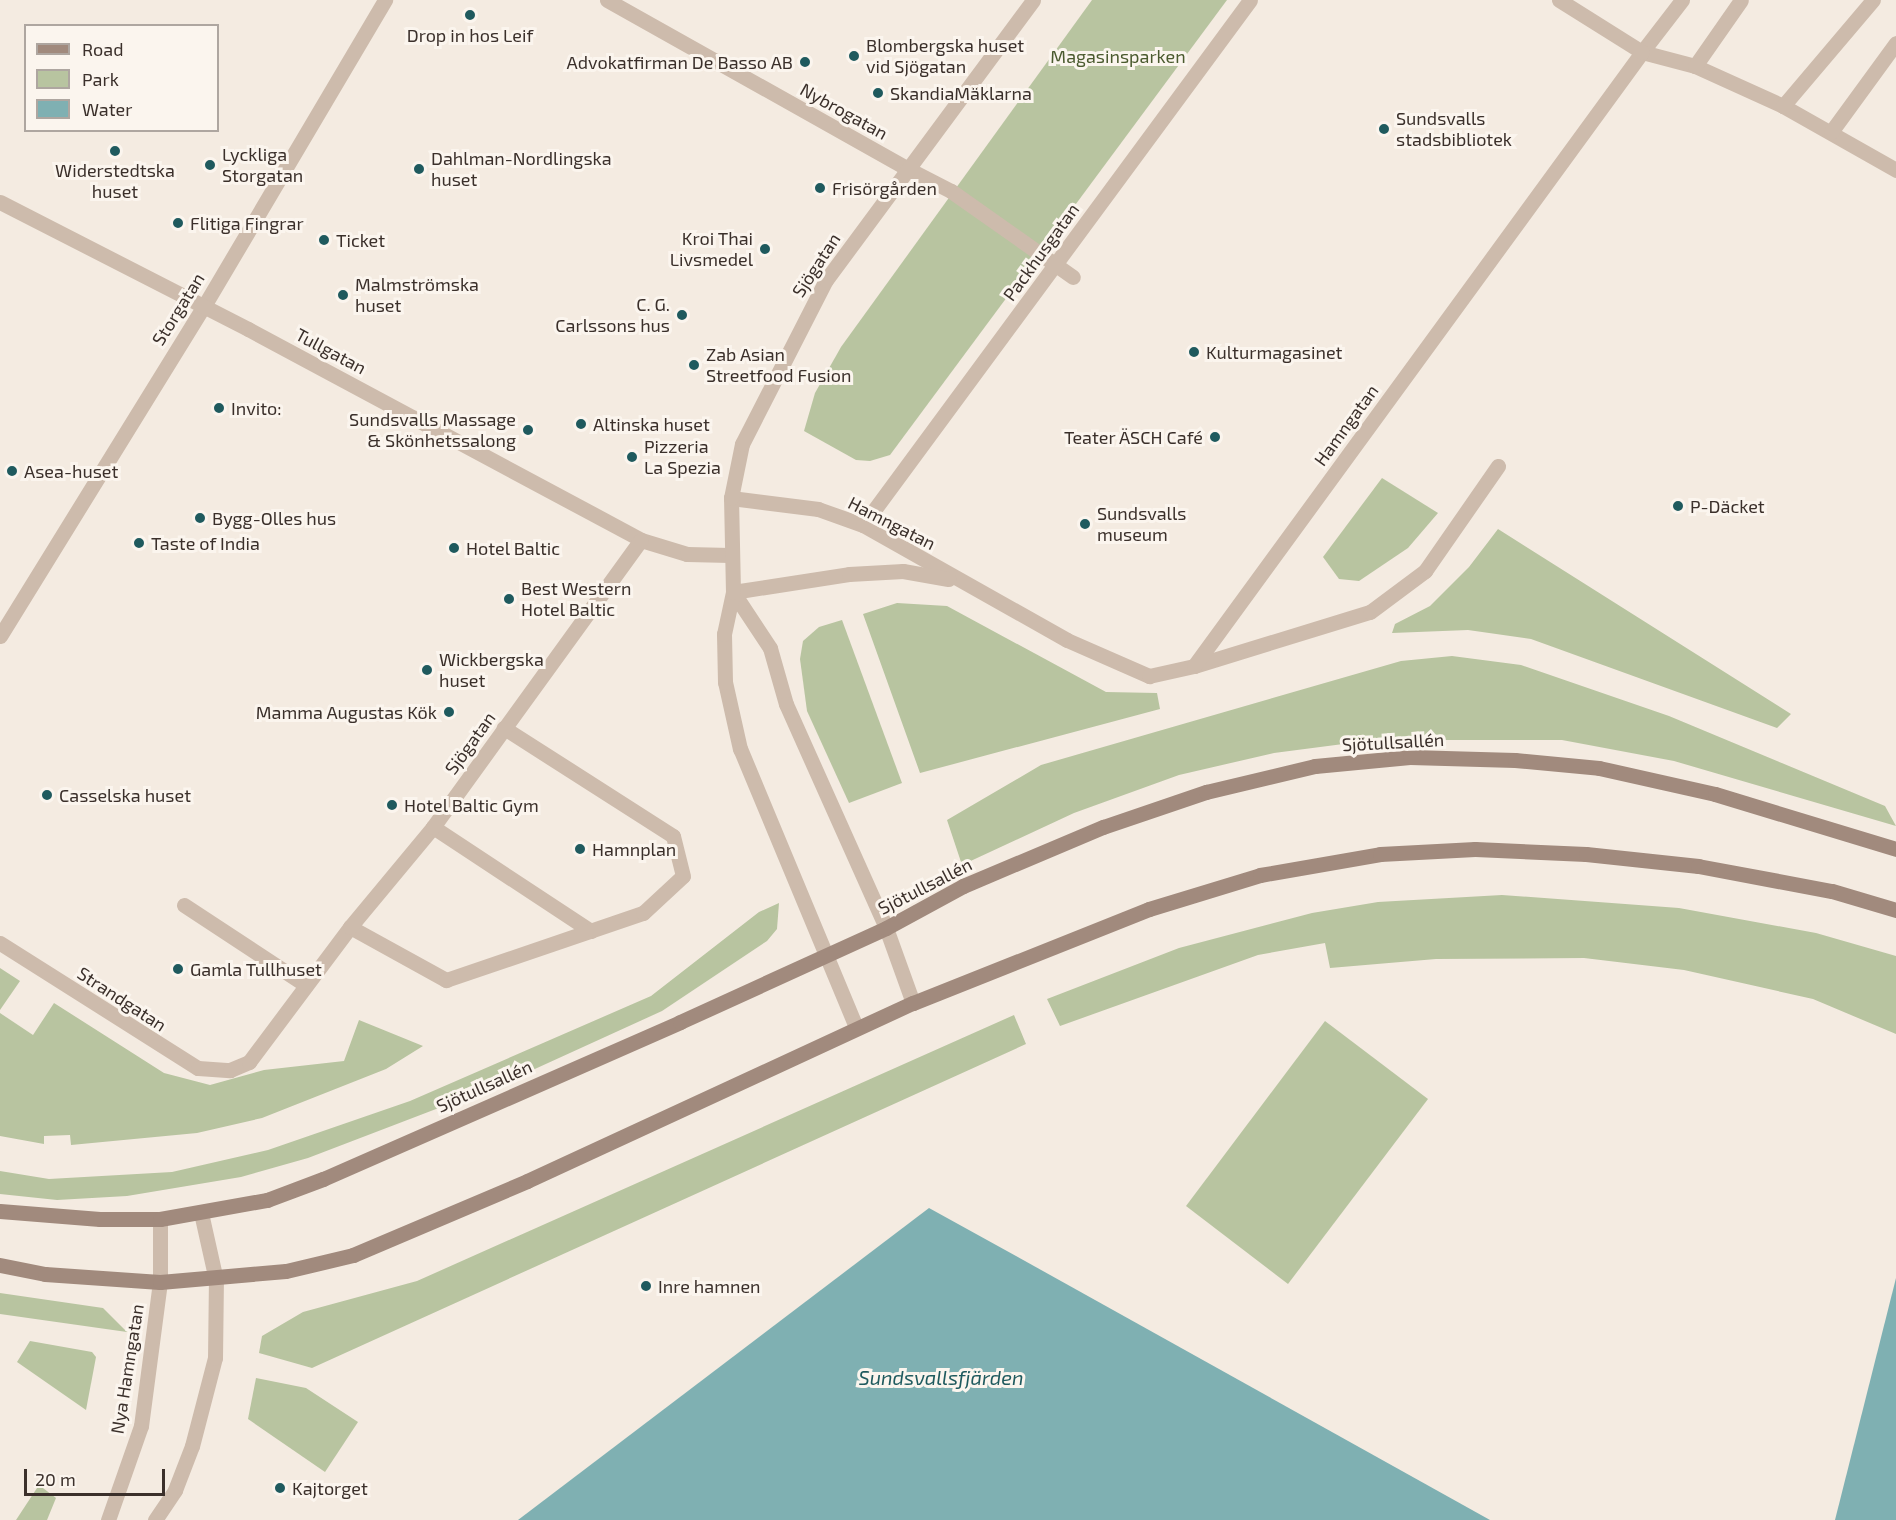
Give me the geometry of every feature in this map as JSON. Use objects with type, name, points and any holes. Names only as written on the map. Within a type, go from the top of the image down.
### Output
[{"type":"main road","name":"Sjötullsallén","points":[[0,1211],[100,1219],[160,1219],[267,1200],[323,1179],[886,928],[1009,867],[1102,827],[1206,792],[1315,766],[1410,758],[1515,760],[1599,768],[1715,794],[1896,849]]},
{"type":"main road","points":[[0,1265],[45,1274],[160,1282],[216,1280],[286,1271],[353,1255],[527,1181],[856,1027],[913,1003],[1149,909],[1260,875],[1380,854],[1475,849],[1597,855],[1698,867],[1832,891],[1896,910]]},
{"type":"street","name":"Storgatan","points":[[0,636],[204,306],[385,0]]},
{"type":"street","name":"Nybrogatan","points":[[607,0],[951,191],[1073,278]]},
{"type":"street","name":"Sjögatan","points":[[856,1027],[740,749],[725,682],[724,634],[733,592],[730,555],[731,498],[742,444],[769,386],[826,280],[1033,0]]},
{"type":"street","name":"Packhusgatan","points":[[862,525],[1057,265],[1250,0]]},
{"type":"street","points":[[1559,0],[1642,52],[1695,66],[1783,106],[1896,170]]},
{"type":"street","name":"Hamngatan","points":[[731,498],[818,509],[862,525],[1067,640],[1149,676],[1194,666],[1682,0]]},
{"type":"street","points":[[1695,66],[1741,0]]},
{"type":"street","points":[[1783,106],[1873,0]]},
{"type":"street","points":[[1831,132],[1896,43]]},
{"type":"street","name":"Tullgatan","points":[[0,202],[204,306],[640,540]]},
{"type":"street","points":[[1194,666],[1370,612],[1425,571],[1498,466]]},
{"type":"street","name":"Sjögatan","points":[[230,1070],[249,1062],[350,927],[433,828],[640,540]]},
{"type":"street","points":[[640,540],[687,554],[730,555]]},
{"type":"street","name":"Hamngatan","points":[[733,592],[849,574],[903,571],[960,582]]},
{"type":"street","name":"Sjögatan","points":[[733,592],[770,648],[806,752],[886,928],[913,1003]]},
{"type":"street","points":[[350,927],[446,980],[643,913],[683,876],[674,836],[504,728]]},
{"type":"street","points":[[433,828],[591,931]]},
{"type":"street","points":[[184,905],[306,985]]},
{"type":"street","name":"Strandgatan","points":[[0,943],[174,1056],[198,1068],[230,1070]]},
{"type":"street","points":[[155,1520],[175,1491],[188,1458],[210,1381],[214,1358],[216,1280],[201,1213]]},
{"type":"street","name":"Nya Hamngatan","points":[[108,1520],[141,1426],[160,1282],[160,1219]]},
{"type":"green space","name":"Magasinsparken","points":[[1092,0],[1227,0],[890,455],[870,461],[856,460],[804,431],[815,393],[841,347]]},
{"type":"green space","points":[[1382,478],[1438,513],[1408,548],[1359,581],[1339,579],[1323,557]]},
{"type":"green space","points":[[1498,529],[1791,714],[1777,728],[1531,639],[1468,630],[1392,633],[1395,624],[1430,606],[1469,567]]},
{"type":"green space","points":[[897,603],[947,606],[1106,692],[1157,693],[1160,709],[920,773],[863,614]]},
{"type":"green space","points":[[842,620],[902,783],[849,803],[807,711],[800,659],[803,641],[819,627]]},
{"type":"green space","points":[[1452,656],[1521,665],[1669,716],[1885,806],[1896,826],[1674,761],[1562,740],[1374,740],[1274,753],[1179,775],[1074,813],[962,865],[947,820],[1041,765],[1401,661]]},
{"type":"green space","points":[[1502,895],[1679,908],[1816,933],[1896,956],[1896,1034],[1813,999],[1684,970],[1584,958],[1436,959],[1330,968],[1325,943],[1258,955],[1060,1026],[1047,999],[1179,948],[1312,913],[1378,902]]},
{"type":"green space","points":[[779,903],[777,929],[767,941],[662,1011],[504,1083],[308,1158],[241,1177],[127,1196],[57,1200],[0,1194],[0,1171],[49,1179],[172,1172],[268,1150],[410,1101],[651,996],[759,912]]},
{"type":"green space","points":[[0,968],[20,981],[0,1010]]},
{"type":"green space","points":[[54,1003],[164,1073],[210,1085],[264,1070],[344,1061],[359,1020],[423,1046],[386,1069],[262,1118],[197,1133],[71,1145],[70,1135],[44,1136],[44,1144],[0,1136],[0,1013],[33,1035]]},
{"type":"green space","points":[[1014,1015],[1026,1044],[312,1368],[259,1353],[262,1336],[303,1312],[417,1281]]},
{"type":"green space","points":[[1325,1021],[1428,1099],[1288,1284],[1186,1206]]},
{"type":"green space","points":[[0,1293],[103,1308],[127,1332],[0,1314]]},
{"type":"green space","points":[[30,1341],[92,1352],[96,1357],[86,1410],[17,1362]]},
{"type":"green space","points":[[256,1378],[306,1388],[358,1422],[325,1472],[248,1419]]},
{"type":"green space","points":[[39,1485],[56,1498],[47,1520],[16,1520]]},
{"type":"water","name":"Sundsvallsfjärden","points":[[929,1208],[1016,1256],[1490,1520],[518,1520]]},
{"type":"water","points":[[1896,1278],[1896,1520],[1835,1520]]},
{"type":"place","name":"Drop in hos Leif","points":[[470,15]]},
{"type":"place","name":"Blombergska huset vid Sjögatan","points":[[854,56]]},
{"type":"place","name":"Advokatfirman De Basso AB","points":[[805,62]]},
{"type":"place","name":"SkandiaMäklarna","points":[[878,93]]},
{"type":"place","name":"Sundsvalls stadsbibliotek","points":[[1384,129]]},
{"type":"place","name":"Widerstedtska huset","points":[[115,151]]},
{"type":"place","name":"Lyckliga Storgatan","points":[[210,165]]},
{"type":"place","name":"Dahlman-Nordlingska huset","points":[[419,169]]},
{"type":"place","name":"Frisörgården","points":[[820,188]]},
{"type":"place","name":"Flitiga Fingrar","points":[[178,223]]},
{"type":"place","name":"Ticket","points":[[324,240]]},
{"type":"place","name":"Kroi Thai Livsmedel","points":[[765,249]]},
{"type":"place","name":"Malmströmska huset","points":[[343,295]]},
{"type":"place","name":"C. G. Carlssons hus","points":[[682,315]]},
{"type":"place","name":"Kulturmagasinet","points":[[1194,352]]},
{"type":"place","name":"Zab Asian Streetfood Fusion","points":[[694,365]]},
{"type":"place","name":"Invito:","points":[[219,408]]},
{"type":"place","name":"Altinska huset","points":[[581,424]]},
{"type":"place","name":"Sundsvalls Massage & Skönhetssalong","points":[[528,430]]},
{"type":"place","name":"Teater ÄSCH Café","points":[[1215,437]]},
{"type":"place","name":"Pizzeria La Spezia","points":[[632,457]]},
{"type":"place","name":"Asea-huset","points":[[12,471]]},
{"type":"place","name":"P-Däcket","points":[[1678,506]]},
{"type":"place","name":"Bygg-Olles hus","points":[[200,518]]},
{"type":"place","name":"Sundsvalls museum","points":[[1085,524]]},
{"type":"place","name":"Taste of India","points":[[139,543]]},
{"type":"place","name":"Hotel Baltic","points":[[454,548]]},
{"type":"place","name":"Best Western Hotel Baltic","points":[[509,599]]},
{"type":"place","name":"Wickbergska huset","points":[[427,670]]},
{"type":"place","name":"Mamma Augustas Kök","points":[[449,712]]},
{"type":"place","name":"Casselska huset","points":[[47,795]]},
{"type":"place","name":"Hotel Baltic Gym","points":[[392,805]]},
{"type":"place","name":"Hamnplan","points":[[580,849]]},
{"type":"place","name":"Gamla Tullhuset","points":[[178,969]]},
{"type":"place","name":"Inre hamnen","points":[[646,1286]]},
{"type":"place","name":"Kajtorget","points":[[280,1488]]}]
